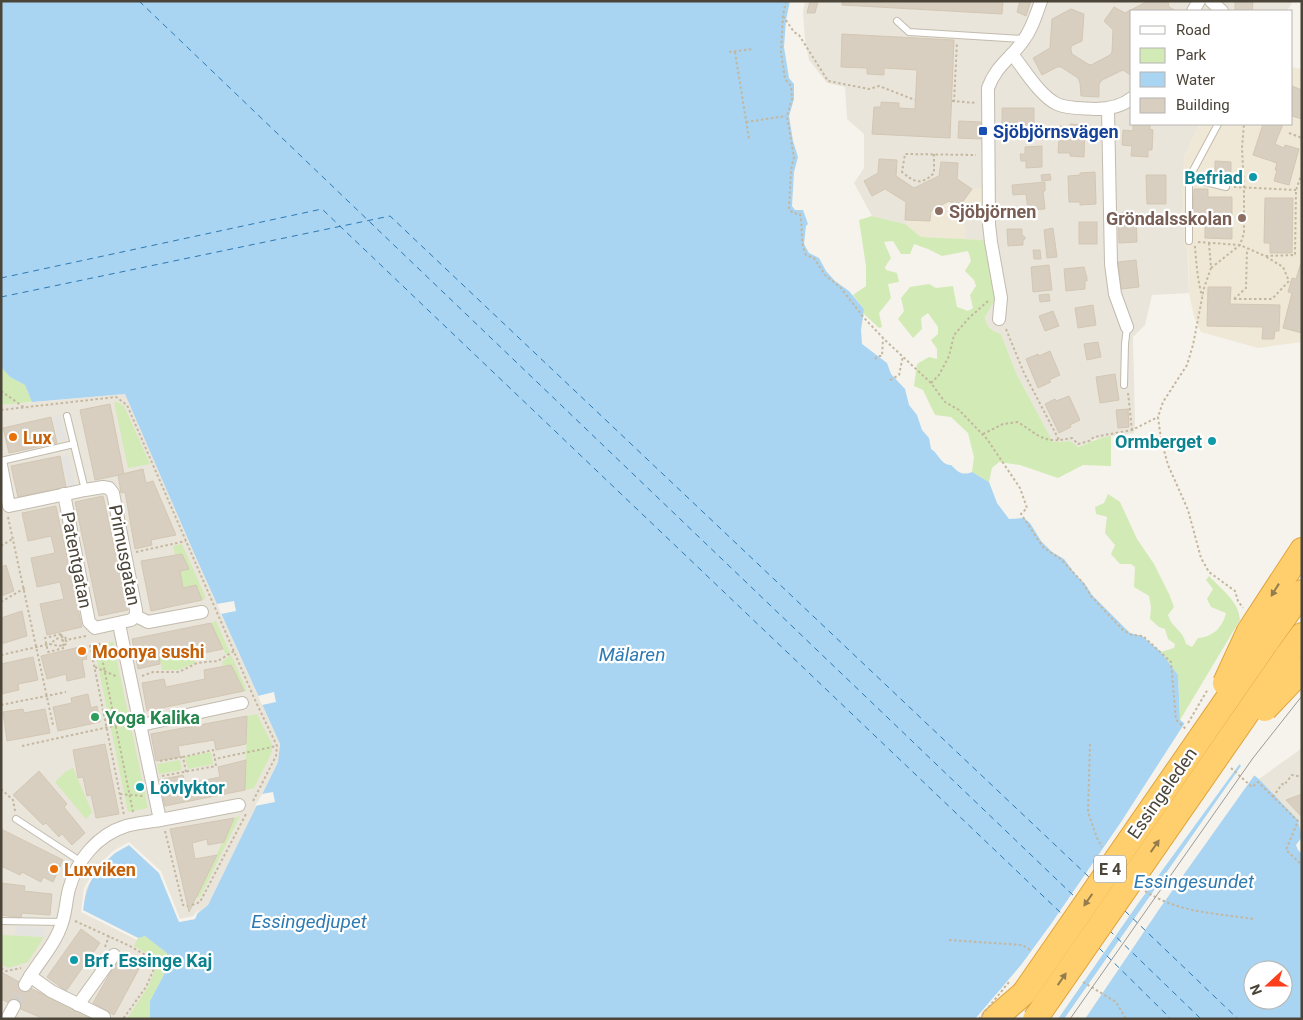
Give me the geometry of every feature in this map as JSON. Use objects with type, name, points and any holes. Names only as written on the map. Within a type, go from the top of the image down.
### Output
[{"type":"highway","points":[[1258,637],[1302,550]]},
{"type":"highway","points":[[1258,637],[1302,592]]},
{"type":"highway","points":[[1294,664],[1302,635]]},
{"type":"highway","name":"Essingeleden","points":[[1005,1019],[1193,738],[1258,637]]},
{"type":"highway","name":"Essingeleden","points":[[1034,1019],[1217,766],[1294,664]]},
{"type":"highway","points":[[994,1019],[1024,993]]},
{"type":"street","points":[[1000,319],[1001,298],[989,224],[988,88],[998,67],[1025,40],[1033,25],[1040,1]]},
{"type":"street","points":[[1211,1],[1221,10]]},
{"type":"street","points":[[1012,54],[1046,96],[1057,104],[1070,107],[1108,109],[1120,106],[1130,99]]},
{"type":"street","points":[[1108,109],[1112,264],[1115,294],[1127,328]]},
{"type":"street","name":"Primusgatan","points":[[1,465],[9,506],[103,486],[109,488],[113,493],[136,616]]},
{"type":"street","name":"Patentgatan","points":[[64,494],[90,622],[95,628],[119,624]]},
{"type":"street","name":"Primusgatan","points":[[136,616],[148,622],[202,612]]},
{"type":"street","name":"Primusgatan","points":[[136,616],[119,624],[136,723],[162,823]]},
{"type":"street","points":[[136,723],[242,703]]},
{"type":"street","points":[[104,1017],[51,991],[28,976],[57,936],[63,922],[69,888],[80,861],[92,848],[126,826],[162,823],[239,805]]},
{"type":"street","points":[[78,1005],[114,955]]},
{"type":"street","points":[[1,1015],[8,1019],[14,1006]]},
{"type":"lane","points":[[896,20],[909,32],[1025,40]]},
{"type":"lane","points":[[1192,241],[1189,178],[1217,125]]},
{"type":"lane","points":[[1189,178],[1226,187]]},
{"type":"lane","points":[[1124,385],[1127,328]]},
{"type":"lane","points":[[67,416],[84,490]]},
{"type":"lane","points":[[1,461],[74,444]]},
{"type":"lane","points":[[16,819],[80,861]]},
{"type":"lane","points":[[1,920],[63,922]]},
{"type":"path","points":[[786,1],[780,52],[785,79],[791,86],[792,99],[787,116],[794,157],[791,170],[789,209],[793,213],[800,214],[802,246],[806,255],[814,258],[825,275],[840,287],[865,319],[931,383],[944,402],[960,410],[983,434],[1020,488],[1027,508],[1021,514],[1043,547],[1067,566],[1084,583],[1091,596],[1123,630],[1132,635],[1143,636],[1171,662],[1176,720],[1193,738]]},
{"type":"path","points":[[783,15],[794,32],[799,35],[828,81],[869,89],[879,86],[915,100]]},
{"type":"path","points":[[957,35],[953,102],[987,104]]},
{"type":"path","points":[[729,52],[753,49]]},
{"type":"path","points":[[735,52],[749,139]]},
{"type":"path","points":[[746,122],[787,116]]},
{"type":"path","points":[[1211,268],[1240,245],[1244,233],[1242,148],[1244,125]]},
{"type":"path","points":[[1289,133],[1302,138]]},
{"type":"path","points":[[934,154],[934,173],[930,176],[919,182],[913,181],[902,172],[905,154],[934,154],[988,155]]},
{"type":"path","points":[[1265,256],[1295,255],[1296,190],[1302,173]]},
{"type":"path","points":[[1244,188],[1296,190]]},
{"type":"path","points":[[1192,241],[1202,296]]},
{"type":"path","points":[[1200,242],[1240,245],[1248,248],[1265,256],[1283,267],[1289,281],[1272,299],[1234,298],[1246,288],[1248,248]]},
{"type":"path","points":[[1209,243],[1211,268],[1202,296],[1193,345],[1187,365],[1163,402],[1158,417],[1168,465],[1188,510],[1201,558],[1209,572],[1235,591],[1238,601],[1243,607]]},
{"type":"path","points":[[931,383],[939,375],[950,356],[954,335],[968,318],[990,299]]},
{"type":"path","points":[[1000,319],[1008,332],[1024,373],[1060,440]]},
{"type":"path","points":[[875,360],[878,356],[882,356],[884,338]]},
{"type":"path","points":[[890,380],[899,375],[903,356]]},
{"type":"path","points":[[1124,385],[1127,391],[1132,430]]},
{"type":"path","points":[[1,391],[25,408]]},
{"type":"path","points":[[983,434],[1004,424],[1018,422],[1044,440],[1072,438],[1078,444],[1089,441],[1094,437],[1132,430],[1158,417]]},
{"type":"path","points":[[8,514],[53,724]]},
{"type":"path","points":[[1,546],[14,538]]},
{"type":"path","points":[[131,553],[186,541]]},
{"type":"path","points":[[1,602],[25,588]]},
{"type":"path","points":[[61,634],[62,641],[64,648],[48,652],[46,638],[61,634]]},
{"type":"path","points":[[62,641],[88,635]]},
{"type":"path","points":[[1,654],[50,644],[56,639],[65,636],[67,644],[59,646],[50,644]]},
{"type":"path","points":[[99,644],[134,815]]},
{"type":"path","points":[[90,645],[125,817]]},
{"type":"path","points":[[138,677],[153,672],[179,672],[197,663],[218,661],[234,651]]},
{"type":"path","points":[[94,666],[120,678]]},
{"type":"path","points":[[1,705],[66,692]]},
{"type":"path","points":[[22,746],[116,725],[136,723]]},
{"type":"path","points":[[215,759],[277,746]]},
{"type":"path","points":[[154,762],[213,750],[215,759],[216,766],[157,777]]},
{"type":"path","points":[[183,757],[186,772]]},
{"type":"path","points":[[1217,766],[1252,788],[1258,782],[1302,823]]},
{"type":"path","points":[[1272,796],[1292,775],[1302,777]]},
{"type":"path","points":[[1,789],[13,800],[16,819]]},
{"type":"path","points":[[120,794],[145,796]]},
{"type":"path","points":[[1298,821],[1286,850],[1302,865]]},
{"type":"path","points":[[162,823],[183,905],[188,906]]},
{"type":"path","points":[[1,968],[28,976]]},
{"type":"shaded area","points":[[805,1],[1293,1],[1288,10],[1130,10],[1130,125],[1200,125],[1184,157],[1189,293],[1152,295],[1145,325],[1133,337],[1134,433],[1095,439],[1077,447],[1070,441],[1053,442],[1017,375],[1001,334],[992,331],[987,325],[985,317],[994,302],[984,240],[921,237],[905,224],[872,216],[854,183],[864,168],[864,134],[847,119],[845,87],[827,83],[809,60],[803,12]]},
{"type":"shaded area","name":"Gröndalsskolan","points":[[1293,67],[1302,69],[1302,342],[1258,348],[1201,332],[1194,317],[1189,293],[1188,249],[1184,245],[1182,190],[1184,157],[1200,125],[1293,125]]},
{"type":"shaded area","name":"Sjöbjörnen","points":[[966,185],[972,189],[982,188],[983,211],[964,212],[966,239],[921,237],[905,224],[906,207],[921,207]]},
{"type":"shaded area","points":[[125,394],[197,561],[280,744],[278,762],[208,905],[197,914],[195,919],[145,936],[167,953],[150,1001],[150,1019],[15,1019],[1,1010],[1,405]]},
{"type":"shaded area","points":[[60,414],[66,440],[58,441],[53,416]]},
{"type":"shaded area","points":[[69,455],[75,485],[68,487],[61,456]]},
{"type":"shaded area","points":[[1302,748],[1302,834],[1298,820],[1259,779]]},
{"type":"shaded area","points":[[16,926],[45,928],[44,937],[15,935]]},
{"type":"green space","points":[[872,216],[905,224],[921,237],[984,240],[995,291],[994,302],[985,317],[987,324],[995,332],[1001,334],[1017,375],[1053,442],[1070,441],[1078,447],[1111,436],[1111,466],[1083,465],[1058,478],[1020,465],[999,462],[992,468],[989,482],[972,472],[974,457],[968,433],[951,417],[935,415],[923,390],[914,386],[917,364],[929,357],[937,359],[937,349],[931,340],[938,334],[938,327],[928,313],[921,318],[922,329],[913,338],[898,319],[904,311],[901,298],[910,287],[929,284],[936,288],[953,286],[957,307],[968,311],[973,308],[970,295],[976,286],[974,280],[965,271],[971,261],[968,251],[942,256],[914,244],[910,254],[901,254],[893,241],[884,242],[891,258],[885,267],[886,270],[897,273],[899,282],[888,284],[891,298],[879,313],[882,327],[879,328],[863,313],[864,309],[853,295],[866,286],[866,266],[859,220]]},
{"type":"green space","points":[[1,367],[10,377],[25,385],[32,402],[1,405]]},
{"type":"green space","points":[[114,402],[124,406],[150,464],[128,468]]},
{"type":"green space","points":[[1108,494],[1120,502],[1137,539],[1154,564],[1174,607],[1168,615],[1170,620],[1182,635],[1186,644],[1192,647],[1198,638],[1213,633],[1220,627],[1225,618],[1226,613],[1211,607],[1207,599],[1213,589],[1206,580],[1209,576],[1229,596],[1239,613],[1240,620],[1180,720],[1178,675],[1161,652],[1174,648],[1175,644],[1168,639],[1165,629],[1159,627],[1150,619],[1151,607],[1149,596],[1134,587],[1135,567],[1131,564],[1120,564],[1111,554],[1115,545],[1105,533],[1107,517],[1096,514],[1095,507],[1104,503]]},
{"type":"green space","points":[[182,544],[206,598],[202,600],[196,585],[183,588],[180,571],[189,569],[182,554],[175,555],[173,546]]},
{"type":"green space","points":[[216,621],[230,653],[226,655],[211,623]]},
{"type":"green space","points":[[113,642],[148,808],[128,812],[94,646]]},
{"type":"green space","points":[[192,649],[195,663],[178,670],[162,670],[159,655]]},
{"type":"green space","points":[[231,655],[247,691],[244,691],[231,665],[223,666],[222,662]]},
{"type":"green space","points":[[257,714],[272,744],[272,752],[254,788],[245,790],[247,716]]},
{"type":"green space","points":[[211,752],[213,764],[188,769],[185,757]]},
{"type":"green space","points":[[180,760],[182,770],[159,774],[157,764]]},
{"type":"green space","points":[[73,768],[92,812],[86,819],[55,782],[65,772]]},
{"type":"green space","points":[[240,816],[200,897],[196,898],[234,818]]},
{"type":"green space","points":[[1,935],[44,937],[28,962],[8,968],[1,964]]},
{"type":"green space","points":[[145,936],[167,953],[167,969],[150,1001],[150,1019],[127,1019],[148,987],[159,960],[134,946],[138,938]]},
{"type":"water","name":"Mälaren","points":[[1,1],[790,1],[786,20],[784,47],[789,78],[794,84],[794,99],[789,116],[798,157],[794,172],[792,206],[795,210],[803,210],[808,224],[806,226],[804,244],[809,253],[819,258],[826,271],[835,281],[849,291],[864,309],[861,330],[862,344],[887,363],[891,374],[905,389],[909,405],[917,415],[922,430],[929,438],[931,449],[942,461],[958,471],[965,474],[972,472],[989,482],[997,503],[1009,519],[1024,518],[1030,523],[1041,541],[1052,552],[1064,559],[1092,595],[1130,633],[1142,636],[1161,652],[1178,675],[1180,720],[1259,779],[1298,820],[1302,837],[1296,845],[1302,854],[1302,1019],[150,1019],[150,1001],[167,969],[167,953],[145,936],[138,938],[83,911],[91,880],[110,856],[129,845],[159,873],[179,922],[195,919],[197,914],[208,905],[278,762],[280,744],[125,394],[32,402],[25,385],[10,377],[1,367]]},
{"type":"pier","points":[[234,601],[236,611],[221,614],[217,604]]},
{"type":"pier","points":[[274,692],[276,702],[262,705],[258,696]]},
{"type":"pier","points":[[1186,721],[1241,762],[1137,905],[1058,1019],[975,1019],[1021,965],[1051,924],[1121,822]]},
{"type":"pier","points":[[1243,763],[1256,773],[1160,908],[1085,1019],[1064,1019]]},
{"type":"pier","points":[[273,792],[275,802],[255,806],[262,794]]},
{"type":"pier","points":[[129,842],[161,871],[180,919],[193,916],[199,909],[195,919],[179,922],[159,873],[129,845],[115,853],[98,869],[86,889],[83,910],[138,938],[137,940],[81,912],[84,888],[96,868],[113,851]]},
{"type":"building","points":[[810,1],[818,1],[815,13],[807,13]]},
{"type":"building","points":[[842,1],[1003,1],[1002,14],[842,5]]},
{"type":"building","points":[[1020,1],[1031,1],[1026,16],[1017,12]]},
{"type":"building","points":[[1148,1],[1168,1],[1169,7],[1174,10],[1131,10]]},
{"type":"building","points":[[1235,1],[1253,1],[1252,10],[1235,10]]},
{"type":"building","points":[[1114,7],[1125,13],[1130,10],[1130,75],[1123,70],[1102,80],[1099,84],[1099,97],[1081,96],[1078,78],[1061,67],[1057,67],[1042,75],[1033,58],[1050,48],[1052,19],[1071,9],[1084,14],[1082,41],[1071,46],[1071,50],[1072,54],[1091,65],[1112,52],[1113,30],[1104,21]]},
{"type":"building","points":[[842,34],[954,40],[950,138],[872,134],[874,107],[881,107],[881,102],[899,103],[899,108],[915,109],[917,70],[884,68],[884,75],[867,74],[867,68],[841,67]]},
{"type":"building","points":[[1293,86],[1302,90],[1302,119],[1293,116]]},
{"type":"building","points":[[1002,108],[1034,108],[1034,125],[1002,126]]},
{"type":"building","points":[[959,121],[981,122],[981,139],[958,138]]},
{"type":"building","points":[[1070,124],[1085,125],[1084,157],[1070,156],[1070,153],[1058,153],[1060,126],[1070,127]]},
{"type":"building","points":[[1133,125],[1150,125],[1150,129],[1153,130],[1152,150],[1148,150],[1148,157],[1131,156],[1132,146],[1122,145],[1123,130],[1133,131]]},
{"type":"building","points":[[1263,125],[1283,125],[1275,144],[1284,148],[1285,145],[1299,149],[1289,185],[1274,181],[1277,163],[1253,155]]},
{"type":"building","points":[[1046,132],[1046,139],[1033,139],[1033,133]]},
{"type":"building","points":[[1042,146],[1042,167],[1026,168],[1026,161],[1021,161],[1020,154],[1025,154],[1025,147]]},
{"type":"building","points":[[879,159],[897,160],[896,176],[914,188],[939,176],[941,162],[958,163],[957,179],[972,189],[959,207],[949,201],[931,211],[930,221],[905,220],[906,202],[885,189],[872,196],[864,181],[878,173]]},
{"type":"building","points":[[1215,161],[1231,162],[1231,177],[1215,176]]},
{"type":"building","points":[[1095,172],[1096,204],[1080,205],[1080,202],[1069,202],[1068,176]]},
{"type":"building","points":[[1050,174],[1051,180],[1042,181],[1041,175]]},
{"type":"building","points":[[1146,175],[1166,175],[1166,204],[1147,204]]},
{"type":"building","points":[[1045,182],[1045,191],[1043,191],[1045,209],[1028,210],[1026,194],[1013,195],[1012,185]]},
{"type":"building","points":[[1194,189],[1208,189],[1208,197],[1232,197],[1232,239],[1205,238],[1205,215],[1193,215]]},
{"type":"building","points":[[1265,198],[1293,198],[1292,253],[1270,253],[1270,243],[1264,243]]},
{"type":"building","points":[[1118,213],[1136,213],[1137,242],[1119,243]]},
{"type":"building","points":[[1079,222],[1097,222],[1097,244],[1079,244]]},
{"type":"building","points":[[1053,228],[1057,257],[1047,258],[1044,230]]},
{"type":"building","points":[[1007,229],[1022,229],[1022,235],[1025,237],[1023,245],[1008,246]]},
{"type":"building","points":[[1033,250],[1040,250],[1041,259],[1034,259]]},
{"type":"building","points":[[1136,260],[1139,287],[1121,289],[1118,262]]},
{"type":"building","points":[[1301,263],[1302,333],[1283,328],[1292,293],[1288,292],[1292,278],[1296,279]]},
{"type":"building","points":[[1049,265],[1052,290],[1033,292],[1031,267]]},
{"type":"building","points":[[1084,267],[1087,278],[1085,289],[1066,291],[1064,269]]},
{"type":"building","points":[[1208,287],[1231,287],[1230,304],[1280,305],[1279,331],[1275,331],[1274,339],[1262,339],[1263,327],[1207,326]]},
{"type":"building","points":[[1049,294],[1050,301],[1040,302],[1039,295]]},
{"type":"building","points":[[1093,305],[1096,325],[1078,328],[1075,308]]},
{"type":"building","points":[[1053,311],[1059,326],[1045,331],[1039,316]]},
{"type":"building","points":[[1098,342],[1101,357],[1087,360],[1084,344]]},
{"type":"building","points":[[1050,351],[1060,375],[1038,388],[1026,359]]},
{"type":"building","points":[[1115,374],[1119,400],[1100,403],[1096,377]]},
{"type":"building","points":[[1069,396],[1080,420],[1059,433],[1045,404],[1055,399],[1056,401]]},
{"type":"building","points":[[110,404],[124,474],[95,480],[80,410]]},
{"type":"building","points":[[1128,409],[1129,427],[1118,428],[1116,410]]},
{"type":"building","points":[[51,417],[57,443],[9,453],[3,428]]},
{"type":"building","points":[[60,456],[66,487],[18,497],[11,466]]},
{"type":"building","points":[[143,469],[146,483],[153,481],[176,535],[151,540],[152,545],[135,549],[125,492],[121,493],[118,475]]},
{"type":"building","points":[[103,496],[128,610],[99,616],[75,502]]},
{"type":"building","points":[[56,506],[82,627],[47,635],[40,604],[64,599],[60,582],[37,587],[31,558],[55,553],[51,536],[28,541],[22,513]]},
{"type":"building","points":[[182,554],[189,569],[180,571],[183,588],[196,585],[202,600],[151,611],[141,561]]},
{"type":"building","points":[[6,565],[14,591],[1,596],[1,567]]},
{"type":"building","points":[[22,611],[27,636],[1,644],[1,618]]},
{"type":"building","points":[[211,623],[223,649],[194,655],[192,649],[159,655],[160,664],[138,669],[132,639]]},
{"type":"building","points":[[84,646],[87,659],[82,660],[85,677],[67,681],[66,674],[47,679],[41,656]]},
{"type":"building","points":[[33,657],[38,680],[18,684],[19,690],[1,694],[1,664]]},
{"type":"building","points":[[231,665],[244,691],[147,711],[142,683],[164,679],[166,687],[205,679],[204,670]]},
{"type":"building","points":[[88,694],[91,708],[97,706],[100,722],[58,731],[53,707],[72,703],[71,698]]},
{"type":"building","points":[[23,709],[24,713],[45,709],[50,733],[7,741],[3,712]]},
{"type":"building","points":[[247,716],[246,744],[216,750],[214,740],[178,746],[180,757],[156,761],[151,734]]},
{"type":"building","points":[[105,744],[119,814],[96,818],[91,795],[87,796],[83,777],[78,778],[73,750]]},
{"type":"building","points":[[246,760],[245,790],[165,806],[159,780],[183,775],[186,784],[220,777],[218,767]]},
{"type":"building","points":[[39,771],[67,804],[64,807],[85,833],[72,845],[62,834],[59,837],[46,823],[43,825],[13,795]]},
{"type":"building","points":[[1302,794],[1302,817],[1286,800]]},
{"type":"building","points":[[234,818],[224,842],[208,845],[207,839],[192,843],[195,859],[217,855],[189,912],[170,829]]},
{"type":"building","points":[[1,829],[63,860],[53,882],[43,877],[41,882],[22,872],[20,875],[1,866]]},
{"type":"building","points":[[1,883],[25,886],[24,891],[52,894],[50,915],[22,913],[21,918],[1,915]]},
{"type":"building","name":"Brf. Essinge Kaj","points":[[81,929],[100,943],[66,991],[47,977]]},
{"type":"building","name":"Brf. Essinge Kaj","points":[[121,954],[141,965],[114,1015],[93,1003]]},
{"type":"building","points":[[1,972],[34,990],[97,1019],[44,1019],[23,1010],[1,999]]},
{"type":"ferry route","points":[[139,1],[1076,898]]},
{"type":"ferry route","points":[[1,278],[322,209],[1063,915]]},
{"type":"ferry route","points":[[1,297],[390,216],[1089,877]]},
{"type":"ferry route","points":[[1125,911],[1238,1019]]},
{"type":"ferry route","points":[[1109,930],[1201,1019]]},
{"type":"ferry route","points":[[1099,948],[1171,1019]]},
{"type":"tunnel","points":[[14,1006],[25,985]]},
{"type":"tram line","points":[[1070,1019],[1253,758],[1302,696]]},
{"type":"place","name":"Sjöbjörnsvägen","points":[[983,131]]},
{"type":"place","name":"Befriad","points":[[1253,177]]},
{"type":"place","name":"Sjöbjörnen","points":[[939,211]]},
{"type":"place","name":"Gröndalsskolan","points":[[1242,218]]},
{"type":"place","name":"Lux","points":[[13,437]]},
{"type":"place","name":"Ormberget","points":[[1212,441]]},
{"type":"place","name":"Moonya sushi","points":[[82,651]]},
{"type":"place","name":"Yoga Kalika","points":[[95,717]]},
{"type":"place","name":"Lövlyktor","points":[[140,787]]},
{"type":"place","name":"Luxviken","points":[[54,869]]},
{"type":"place","name":"Brf. Essinge Kaj","points":[[74,960]]},
{"type":"water label","name":"Essingesundet","points":[[1194,881]]},
{"type":"water label","name":"Essingedjupet","points":[[309,921]]}]
